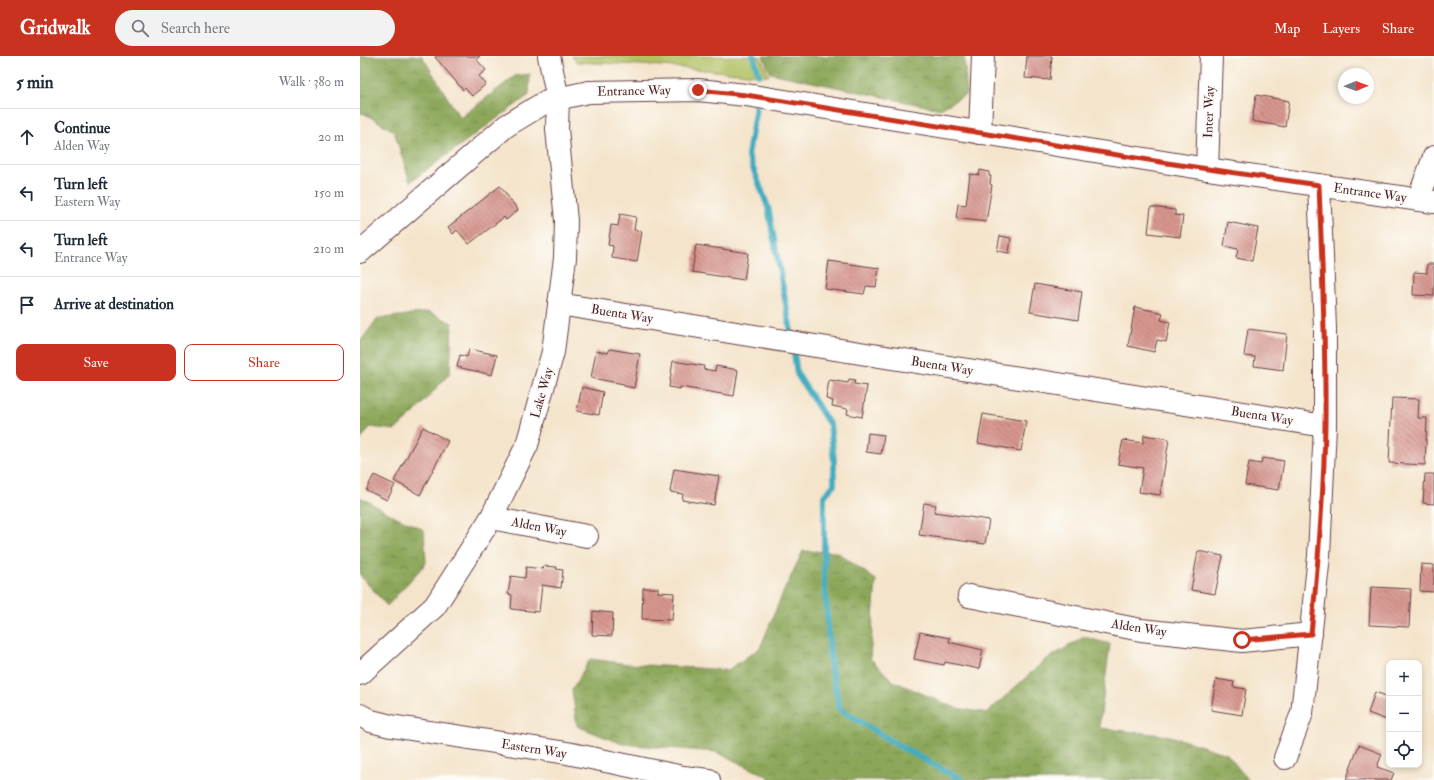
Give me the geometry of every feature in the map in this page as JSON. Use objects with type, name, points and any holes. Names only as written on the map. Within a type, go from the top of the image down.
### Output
[{"type":"street","name":"Lake Way","points":[[360,674],[434,606],[491,518],[527,445],[553,352],[565,258],[566,221],[557,129],[558,99],[549,56]]},
{"type":"street","points":[[980,133],[983,56]]},
{"type":"street","name":"Inter Way","points":[[1207,169],[1211,56]]},
{"type":"street","name":"Entrance Way","points":[[360,252],[506,126],[547,102],[589,92],[698,90],[746,95],[1207,169],[1426,201]]},
{"type":"street","points":[[1426,201],[1434,157]]},
{"type":"street","points":[[1285,758],[1302,714],[1319,556],[1325,426],[1325,328],[1319,185]]},
{"type":"street","name":"Buenta Way","points":[[559,304],[1325,426]]},
{"type":"street","name":"Alden Way","points":[[491,518],[587,536]]},
{"type":"street","name":"Alden Way","points":[[968,596],[1150,631],[1242,640],[1311,634]]},
{"type":"street","name":"Eastern Way","points":[[360,715],[371,721],[391,726],[567,753],[683,777],[709,780]]},
{"type":"green space","points":[[360,56],[422,56],[460,118],[515,76],[530,74],[529,95],[410,182],[394,131],[365,114],[360,113]]},
{"type":"green space","points":[[572,56],[760,56],[769,76],[662,66],[576,62]]},
{"type":"green space","points":[[763,56],[964,56],[967,94],[940,109],[770,73]]},
{"type":"green space","points":[[429,312],[452,323],[450,373],[414,413],[395,430],[370,427],[360,441],[360,342],[377,319]]},
{"type":"green space","points":[[360,497],[388,513],[424,530],[426,563],[387,606],[360,575]]},
{"type":"green space","points":[[803,551],[837,552],[876,580],[870,658],[893,681],[956,708],[987,713],[1044,661],[1084,637],[1110,644],[1099,728],[1170,736],[1227,754],[1248,780],[770,780],[769,777],[716,752],[622,744],[577,726],[572,690],[590,659],[628,664],[728,670],[760,648],[782,595]]},
{"type":"building","points":[[480,56],[476,59],[486,70],[479,76],[486,84],[472,96],[465,88],[463,90],[435,57]]},
{"type":"building","points":[[1027,56],[1052,56],[1050,80],[1025,78]]},
{"type":"building","points":[[1256,95],[1289,101],[1285,127],[1252,121]]},
{"type":"building","points":[[980,170],[989,172],[989,176],[991,176],[990,184],[992,185],[986,222],[956,218],[958,204],[966,205],[970,174],[979,175]]},
{"type":"building","points":[[500,186],[518,210],[506,220],[504,217],[469,244],[457,230],[453,234],[448,227]]},
{"type":"building","points":[[1151,207],[1175,210],[1175,215],[1183,216],[1180,237],[1148,233]]},
{"type":"building","points":[[620,214],[636,217],[634,230],[642,231],[637,262],[612,258],[613,246],[608,245],[611,225],[618,226]]},
{"type":"building","points":[[1228,222],[1258,228],[1252,261],[1236,258],[1238,249],[1224,246]]},
{"type":"building","points":[[1000,236],[1011,238],[1009,253],[997,251]]},
{"type":"building","points":[[696,245],[748,253],[744,280],[692,272]]},
{"type":"building","points":[[829,261],[879,268],[876,287],[866,286],[864,294],[825,289]]},
{"type":"building","points":[[1427,264],[1434,264],[1434,296],[1413,295],[1414,272],[1427,273]]},
{"type":"building","points":[[1035,284],[1082,292],[1078,320],[1030,312]]},
{"type":"building","points":[[1135,307],[1163,313],[1161,320],[1170,322],[1166,342],[1157,340],[1154,352],[1128,346]]},
{"type":"building","points":[[1248,329],[1287,334],[1283,370],[1254,366],[1255,357],[1244,356]]},
{"type":"building","points":[[469,349],[497,355],[492,375],[457,367],[460,355],[467,357]]},
{"type":"building","points":[[609,349],[640,354],[634,388],[624,386],[624,384],[591,378],[596,351],[608,353]]},
{"type":"building","points":[[673,361],[704,366],[703,369],[715,371],[716,366],[738,370],[734,396],[680,387],[680,389],[669,387]]},
{"type":"building","points":[[849,379],[855,380],[854,384],[867,386],[862,417],[847,414],[848,409],[832,406],[833,401],[826,399],[829,380],[848,383]]},
{"type":"building","points":[[582,387],[603,392],[599,415],[577,411]]},
{"type":"building","points":[[1392,398],[1419,399],[1418,418],[1427,418],[1425,465],[1389,463]]},
{"type":"building","points":[[983,414],[1026,421],[1021,451],[978,443]]},
{"type":"building","points":[[423,427],[448,441],[420,495],[394,481]]},
{"type":"building","points":[[868,433],[884,435],[881,454],[866,452]]},
{"type":"building","points":[[1144,435],[1169,439],[1160,495],[1139,492],[1143,468],[1118,464],[1123,440],[1143,443]]},
{"type":"building","points":[[1262,458],[1284,461],[1279,490],[1245,485],[1249,462],[1261,464]]},
{"type":"building","points":[[674,469],[719,476],[714,505],[682,500],[683,494],[670,492]]},
{"type":"building","points":[[1425,474],[1434,474],[1434,504],[1423,503]]},
{"type":"building","points":[[374,475],[395,485],[387,500],[366,490]]},
{"type":"building","points":[[924,503],[936,505],[934,512],[989,520],[985,544],[919,535]]},
{"type":"building","points":[[1198,551],[1223,556],[1215,594],[1191,590]]},
{"type":"building","points":[[1421,564],[1434,565],[1434,592],[1420,591]]},
{"type":"building","points":[[544,566],[557,567],[556,569],[563,570],[561,588],[542,585],[539,612],[511,609],[512,595],[508,594],[511,576],[525,578],[526,567],[543,569]]},
{"type":"building","points":[[1371,587],[1411,589],[1409,627],[1369,625]]},
{"type":"building","points":[[643,588],[658,588],[658,592],[674,593],[672,620],[642,619]]},
{"type":"building","points":[[593,611],[613,613],[612,636],[592,635]]},
{"type":"building","points":[[920,632],[950,638],[949,642],[983,650],[979,669],[945,662],[944,665],[914,659]]},
{"type":"building","points":[[1216,679],[1234,682],[1233,687],[1246,689],[1242,715],[1211,710]]},
{"type":"building","points":[[1375,692],[1386,696],[1386,720],[1368,713]]},
{"type":"building","points":[[1359,745],[1382,754],[1377,767],[1394,773],[1391,780],[1346,780]]},
{"type":"waterway","points":[[753,56],[759,75]]},
{"type":"waterway","points":[[756,107],[748,155],[768,207],[792,337]]},
{"type":"waterway","points":[[793,346],[797,374],[830,425],[834,460],[834,485],[824,496],[824,575],[831,668],[840,709],[896,744],[962,780]]},
{"type":"route","points":[[698,90],[746,95],[1167,163],[1319,185],[1325,328],[1325,426],[1319,556],[1311,634],[1242,640]]}]
